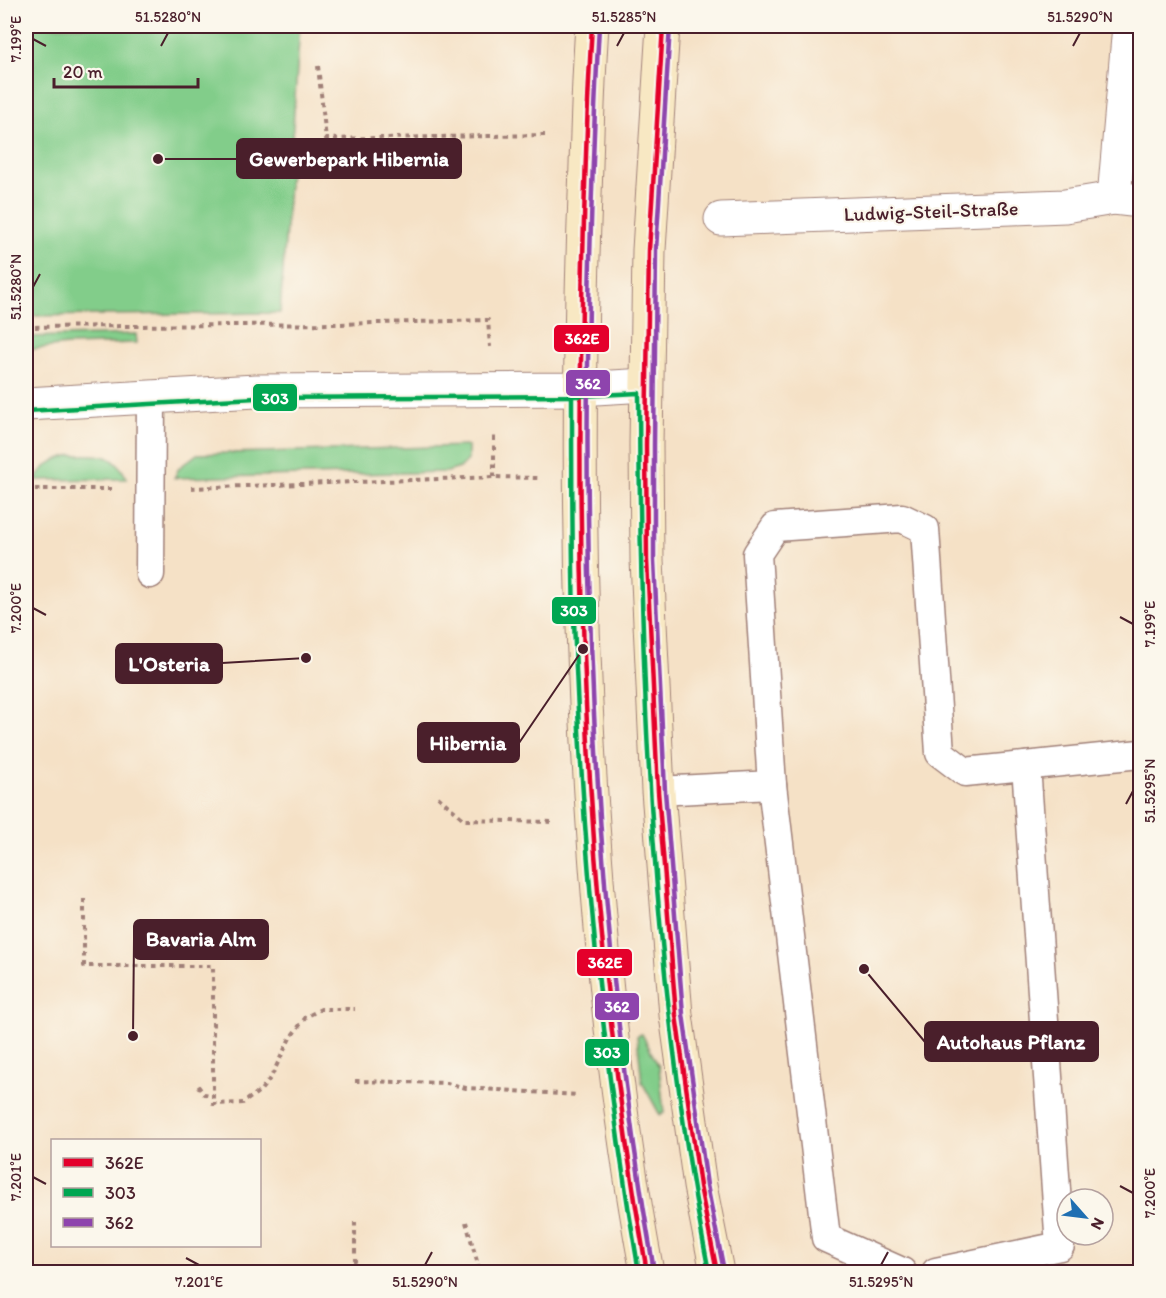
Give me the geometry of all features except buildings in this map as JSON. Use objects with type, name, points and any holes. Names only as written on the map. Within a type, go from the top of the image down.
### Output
[{"type":"main road","points":[[592,26],[579,389],[583,649],[602,960],[618,1097],[647,1272]]},
{"type":"main road","points":[[663,26],[649,250],[646,385],[647,560],[658,791],[676,1015],[700,1186],[717,1272]]},
{"type":"street","points":[[1127,199],[1129,26]]},
{"type":"street","name":"Ludwig-Steil-Straße","points":[[721,219],[1065,206],[1127,199]]},
{"type":"street","points":[[26,404],[256,391],[579,389],[646,385]]},
{"type":"lane","points":[[150,574],[151,398]]},
{"type":"lane","points":[[902,1272],[826,1238],[772,785],[757,554],[775,527],[902,518],[925,529],[940,753],[965,772],[1140,754]]},
{"type":"lane","points":[[936,1272],[1060,1246],[1026,766]]},
{"type":"lane","points":[[658,791],[772,785]]},
{"type":"path","points":[[318,66],[326,139],[587,134]]},
{"type":"path","points":[[26,327],[352,324],[488,320]]},
{"type":"path","points":[[26,489],[151,489],[494,477]]},
{"type":"path","points":[[438,797],[465,820],[593,822]]},
{"type":"path","points":[[84,899],[84,966],[213,966],[213,1104],[243,1103],[261,1090],[271,1077],[290,1038],[306,1017],[321,1009],[355,1009]]},
{"type":"path","points":[[355,1082],[447,1083],[466,1088],[618,1097]]},
{"type":"path","points":[[198,1086],[204,1095],[213,1095]]},
{"type":"path","points":[[355,1222],[355,1272]]},
{"type":"path","points":[[466,1222],[480,1272]]},
{"type":"green space","points":[[26,26],[300,26],[280,313],[26,316]]},
{"type":"green space","points":[[136,334],[137,343],[68,345],[26,350],[26,337]]},
{"type":"green space","points":[[468,446],[468,460],[460,468],[447,472],[174,478],[179,468],[197,454]]},
{"type":"green space","points":[[72,455],[105,456],[117,463],[127,479],[34,480],[50,463]]},
{"type":"green space","points":[[642,1034],[659,1067],[664,1113],[660,1115],[642,1082],[637,1036]]},
{"type":"transit line","name":"362E","points":[[592,26],[584,198],[580,424],[584,667],[590,788],[612,1031],[647,1272]]},
{"type":"transit line","name":"362","points":[[599,26],[594,130],[587,424],[592,667],[598,788],[619,1030],[654,1271]]},
{"type":"transit line","name":"362E","points":[[663,26],[649,250],[647,560],[658,791],[676,1015],[700,1186],[717,1272]]},
{"type":"transit line","name":"362","points":[[670,26],[656,250],[654,560],[665,791],[683,1014],[707,1185],[724,1271]]},
{"type":"transit line","name":"303","points":[[572,389],[574,620],[588,866],[614,1110],[639,1272]]},
{"type":"transit line","name":"303","points":[[26,411],[256,398],[579,396],[639,393],[642,614],[653,834],[674,1054],[709,1272]]},
{"type":"place","name":"Gewerbepark Hibernia","points":[[158,159]]},
{"type":"place","name":"Hibernia","points":[[583,649]]},
{"type":"place","name":"L'Osteria","points":[[306,658]]},
{"type":"place","name":"Autohaus Pflanz","points":[[864,969]]},
{"type":"place","name":"Bavaria Alm","points":[[133,1036]]}]
